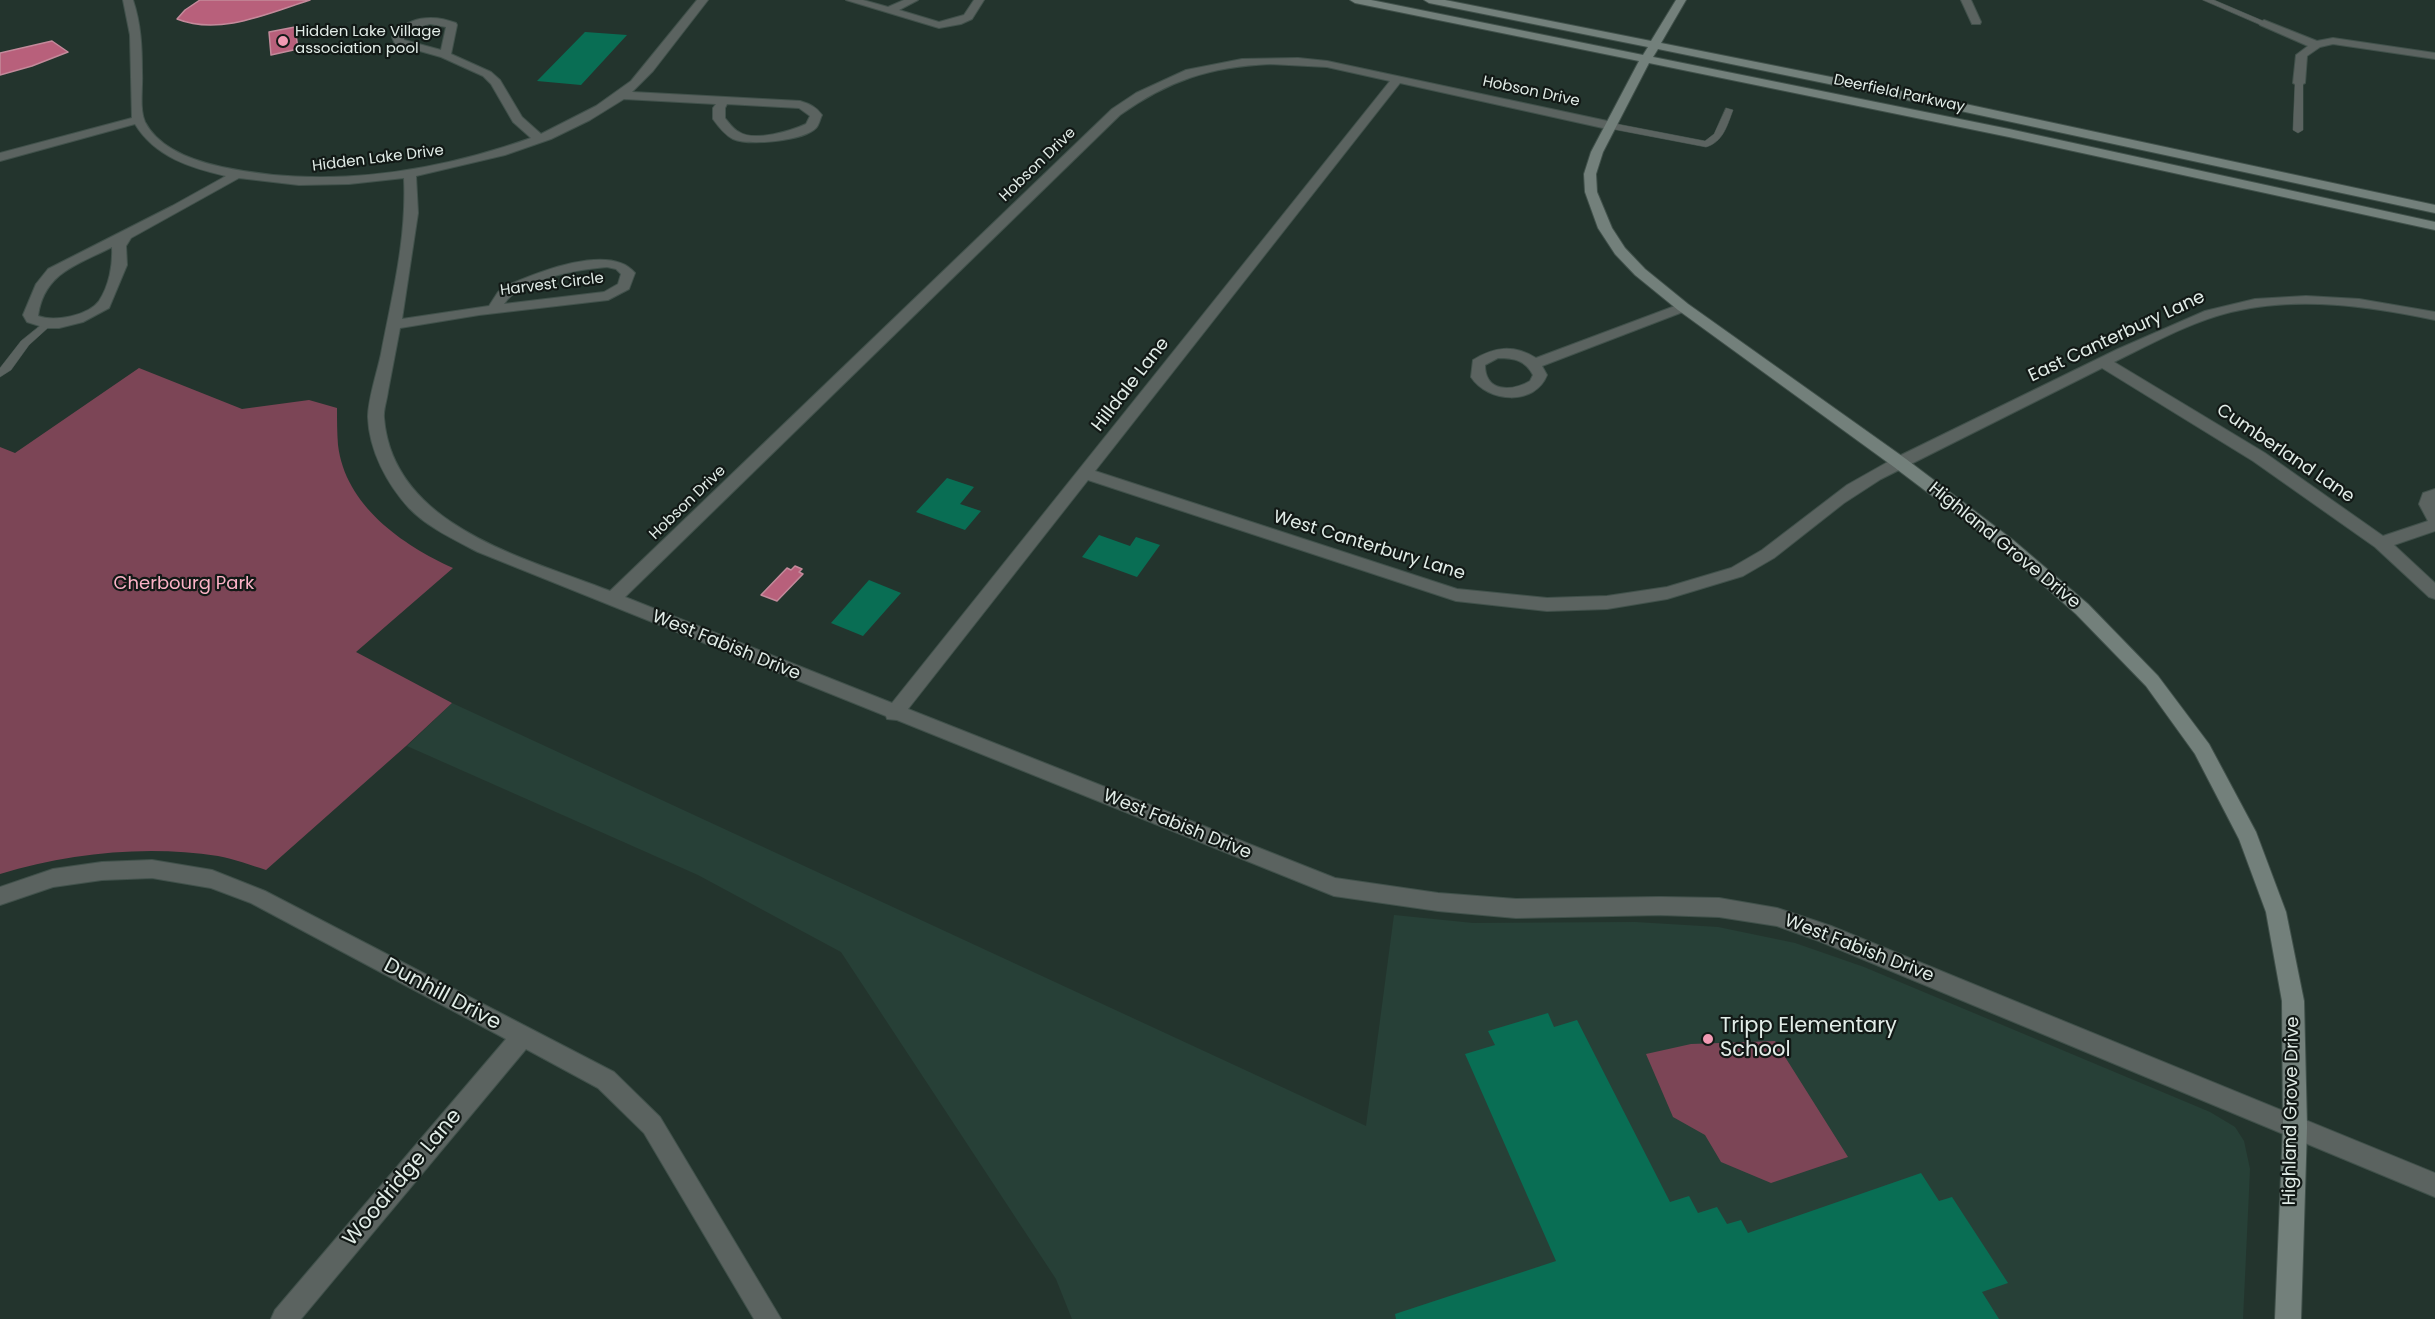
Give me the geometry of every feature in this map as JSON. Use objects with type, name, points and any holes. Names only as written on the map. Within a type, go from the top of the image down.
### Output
[{"type":"main road","name":"Deerfield Parkway","points":[[1355,0],[1968,108],[2435,209]]},
{"type":"main road","name":"Deerfield Parkway","points":[[1429,0],[2019,136],[2435,226]]},
{"type":"main road","name":"Highland Grove Drive","points":[[1681,0],[1650,52],[1597,152],[1590,174],[1591,192],[1605,228],[1620,251],[1640,272],[1683,307],[1900,463],[2007,544],[2082,609],[2152,681],[2202,749],[2249,838],[2276,912],[2293,1001],[2295,1127],[2288,1319]]},
{"type":"street","points":[[0,157],[138,120],[134,25],[128,0]]},
{"type":"street","name":"Hidden Lake Drive","points":[[138,120],[159,146],[193,164],[234,176],[300,183],[339,182],[410,173],[477,159],[539,139],[585,118],[620,95],[640,79],[703,0]]},
{"type":"street","points":[[851,0],[939,25],[968,17],[979,0]]},
{"type":"street","points":[[888,11],[914,0]]},
{"type":"street","points":[[1966,0],[1976,22]]},
{"type":"street","points":[[445,55],[452,25],[449,23],[435,20],[418,23],[402,30],[397,37],[396,40],[406,45],[445,55],[487,74],[496,82],[517,119],[539,139]]},
{"type":"street","points":[[2264,23],[2316,45]]},
{"type":"street","points":[[2299,83],[2302,55],[2316,45],[2333,41],[2435,56]]},
{"type":"street","name":"Hobson Drive","points":[[612,600],[1116,112],[1137,95],[1159,82],[1200,69],[1248,61],[1327,64],[1612,126]]},
{"type":"street","name":"Hilldale Lane","points":[[894,714],[1397,80]]},
{"type":"street","points":[[620,95],[800,105],[807,107],[816,115],[811,126],[796,132],[761,139],[743,138],[735,135],[719,119],[719,108],[724,101]]},
{"type":"street","name":"West Fabish Drive","points":[[410,173],[412,213],[407,254],[376,417],[384,454],[395,479],[416,505],[447,528],[484,548],[894,714],[1334,887],[1472,908],[1654,906],[1740,911],[1777,917],[1824,933],[2435,1185]]},
{"type":"street","points":[[126,235],[119,246],[120,265],[107,302],[97,310],[78,319],[46,324],[37,322],[30,315],[47,278],[53,272],[234,176]]},
{"type":"street","name":"Harvest Circle","points":[[393,325],[608,296],[624,286],[628,273],[626,269],[611,262],[591,263],[511,289],[503,295],[494,310]]},
{"type":"street","name":"East Canterbury Lane","points":[[1900,463],[2103,362],[2204,315],[2261,303],[2348,302],[2435,316]]},
{"type":"street","points":[[1534,364],[1683,307]]},
{"type":"street","name":"Cumberland Lane","points":[[2103,362],[2259,457],[2381,543],[2435,593]]},
{"type":"street","name":"West Canterbury Lane","points":[[1086,474],[1456,595],[1505,603],[1553,605],[1609,604],[1663,596],[1736,573],[1774,550],[1855,488],[1900,463]]},
{"type":"street","points":[[2435,495],[2430,497],[2427,504],[2435,519]]},
{"type":"street","points":[[2381,543],[2435,525]]},
{"type":"street","name":"Dunhill Drive","points":[[0,896],[53,878],[102,871],[152,868],[212,879],[258,897],[606,1080],[652,1125],[768,1319]]},
{"type":"street","name":"Woodridge Lane","points":[[284,1319],[522,1037]]},
{"type":"lane","points":[[2206,0],[2264,23]]},
{"type":"lane","points":[[2298,130],[2299,83]]},
{"type":"lane","points":[[1612,126],[1706,144],[1718,136],[1729,110]]},
{"type":"lane","points":[[0,374],[25,343],[46,324]]},
{"type":"shaded area","points":[[200,0],[310,0],[244,21],[227,24],[193,24],[177,19],[185,10]]},
{"type":"shaded area","name":"Hidden Lake Village association pool","points":[[295,27],[298,49],[271,55],[269,32]]},
{"type":"shaded area","points":[[52,41],[68,52],[0,75],[0,53]]},
{"type":"shaded area","points":[[795,566],[802,569],[799,572],[803,574],[777,601],[761,595],[787,568],[791,570]]},
{"type":"shaded area","name":"Tripp Elementary School","points":[[452,703],[1366,1126],[1394,915],[1473,923],[1635,922],[1718,927],[1795,943],[1864,967],[2210,1112],[2235,1127],[2244,1141],[2250,1169],[2243,1319],[1072,1319],[1056,1279],[841,952],[698,875],[407,746]]},
{"type":"green space","name":"Cherbourg Park","points":[[139,368],[242,409],[309,400],[337,408],[338,445],[343,467],[364,504],[396,535],[453,568],[356,652],[452,703],[266,870],[218,856],[136,851],[80,856],[0,874],[0,447],[15,453]]},
{"type":"green space","points":[[1775,1041],[1848,1157],[1771,1183],[1721,1162],[1705,1135],[1673,1117],[1646,1054],[1691,1044]]},
{"type":"building","points":[[585,32],[627,35],[581,85],[537,81]]},
{"type":"building","points":[[947,478],[974,487],[960,504],[981,511],[965,530],[916,512]]},
{"type":"building","points":[[1099,535],[1130,546],[1136,537],[1160,545],[1137,577],[1082,557]]},
{"type":"building","points":[[869,580],[901,593],[863,636],[831,623]]},
{"type":"building","points":[[1548,1013],[1554,1027],[1577,1020],[1670,1202],[1689,1196],[1698,1213],[1717,1207],[1727,1224],[1741,1220],[1748,1233],[1921,1173],[1939,1201],[1952,1197],[2008,1283],[1982,1292],[1999,1319],[1396,1319],[1395,1314],[1556,1261],[1465,1054],[1495,1045],[1488,1031]]},
{"type":"place","name":"Hidden Lake Village association pool","points":[[283,41]]},
{"type":"place","name":"Tripp Elementary School","points":[[1708,1039]]}]
